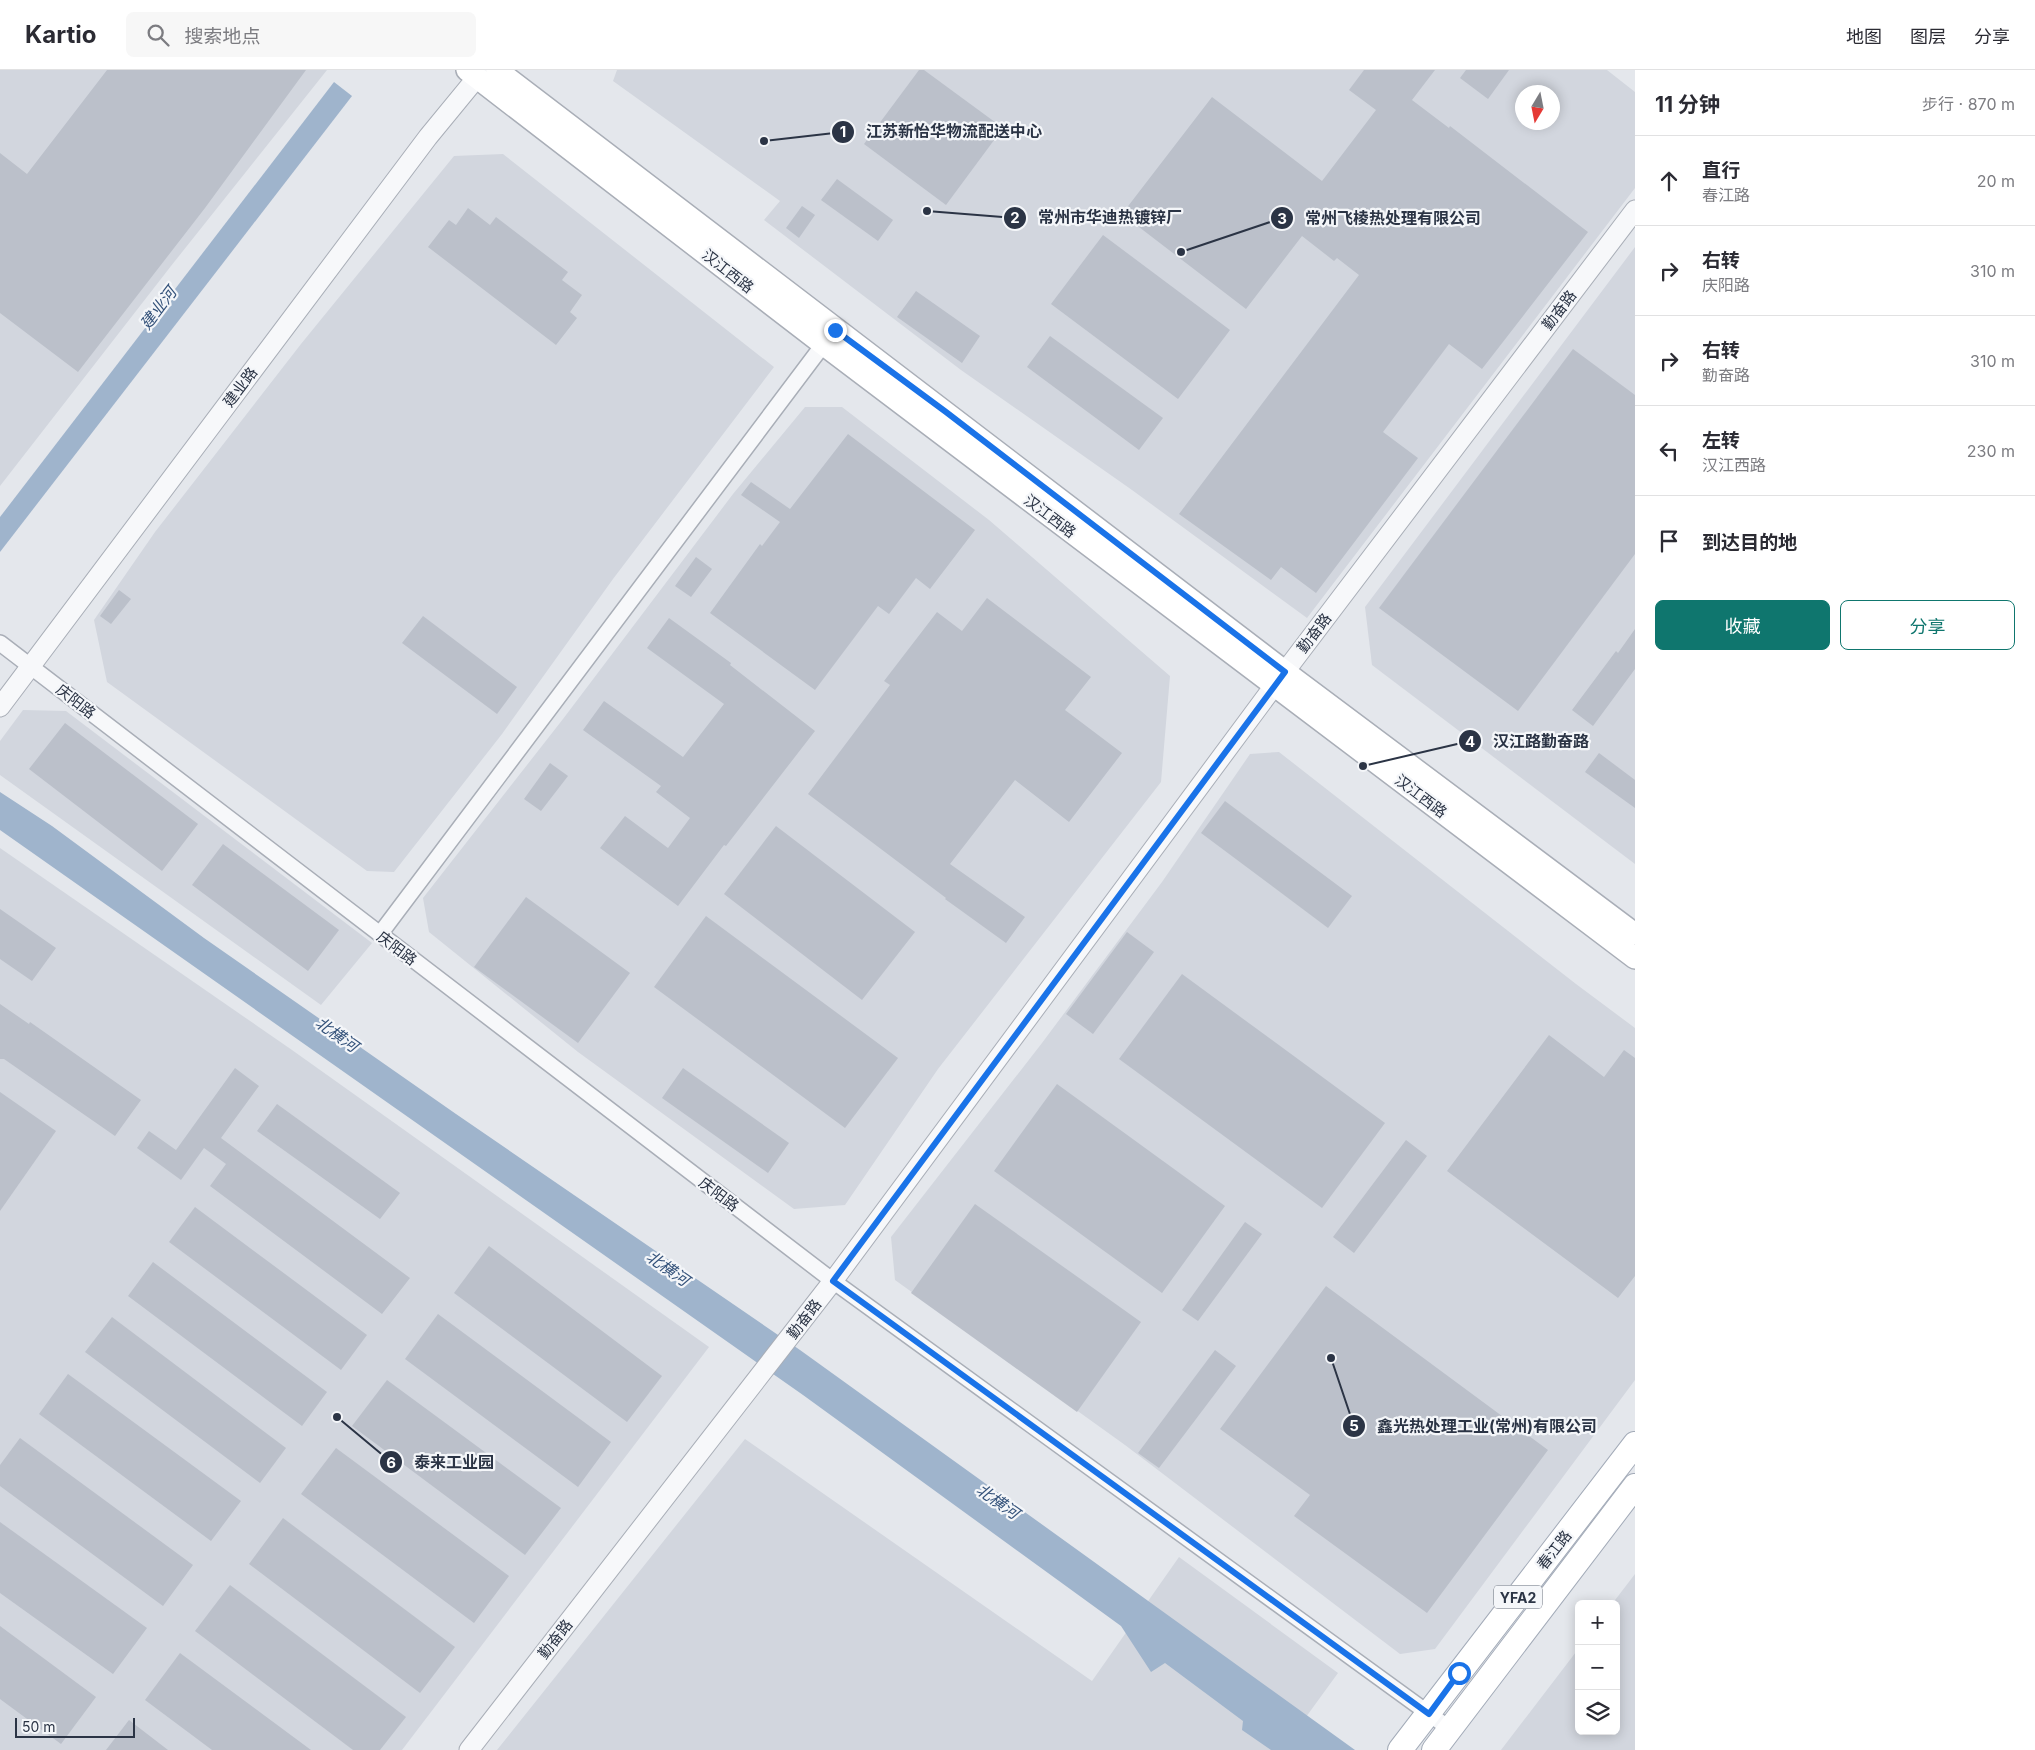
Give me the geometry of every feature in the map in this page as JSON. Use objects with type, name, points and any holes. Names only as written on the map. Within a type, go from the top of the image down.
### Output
[{"type":"main road","name":"汉江西路","points":[[497,70],[829,337]]},
{"type":"main road","name":"汉江西路","points":[[475,72],[829,337],[946,412],[1279,679],[1635,958]]},
{"type":"main road","name":"汉江西路","points":[[1279,679],[1635,934]]},
{"type":"main road","name":"春江路","points":[[1400,1750],[1635,1444]]},
{"type":"main road","name":"春江路","points":[[1434,1750],[1635,1486]]},
{"type":"street","name":"建业路","points":[[0,707],[475,72]]},
{"type":"street","name":"勤奋路","points":[[469,1750],[833,1281],[1279,679],[1635,210]]},
{"type":"street","points":[[380,934],[829,337]]},
{"type":"street","name":"庆阳路","points":[[0,643],[833,1281],[1450,1729]]},
{"type":"shaded area","points":[[0,70],[327,70],[171,266],[0,486]]},
{"type":"shaded area","points":[[617,70],[1607,70],[1635,92],[1635,188],[1307,618],[1132,490],[961,370],[764,220],[780,201],[613,81]]},
{"type":"shaded area","points":[[503,154],[774,367],[613,579],[502,734],[394,872],[367,871],[107,682],[94,620],[155,532],[301,344],[454,156]]},
{"type":"shaded area","points":[[1635,247],[1635,864],[1372,665],[1365,607]]},
{"type":"shaded area","points":[[805,407],[842,407],[989,520],[1170,676],[1161,782],[938,1069],[845,1205],[794,1209],[578,1052],[429,932],[423,898],[563,719],[733,494]]},
{"type":"shaded area","points":[[23,710],[66,711],[372,943],[321,1005],[0,775],[0,741]]},
{"type":"shaded area","points":[[1279,752],[1635,1028],[1635,1380],[1435,1649],[1400,1654],[1125,1445],[895,1280],[891,1237],[1042,1043],[1162,882],[1250,754]]},
{"type":"shaded area","points":[[0,848],[292,1050],[709,1347],[402,1750],[0,1750]]},
{"type":"shaded area","points":[[745,1439],[1092,1681],[1179,1557],[1338,1673],[1282,1750],[497,1750]]},
{"type":"shaded area","points":[[1635,1574],[1635,1750],[1501,1750],[1575,1653],[1575,1735],[1620,1735],[1620,1600],[1615,1600]]},
{"type":"water","points":[[334,82],[352,96],[0,552],[0,517]]},
{"type":"water","name":"北横河","points":[[0,792],[52,826],[204,938],[456,1114],[800,1350],[1355,1750],[1271,1750],[1242,1730],[1243,1721],[1165,1663],[1151,1672],[1121,1626],[803,1395],[0,830]]},
{"type":"building","points":[[107,70],[306,70],[205,208],[78,372],[0,313],[0,153],[27,174]]},
{"type":"building","points":[[919,70],[924,70],[1003,128],[946,205],[864,144]]},
{"type":"building","points":[[1364,70],[1435,70],[1412,100],[1449,128],[1450,126],[1588,232],[1482,369],[1449,344],[1383,432],[1418,458],[1316,593],[1281,567],[1271,580],[1179,514],[1359,275],[1337,258],[1334,261],[1302,236],[1246,309],[1122,214],[1212,97],[1322,181],[1376,110],[1349,90]]},
{"type":"building","points":[[1466,70],[1509,70],[1488,99],[1460,78]]},
{"type":"building","points":[[837,179],[893,220],[878,241],[821,200]]},
{"type":"building","points":[[802,206],[815,215],[799,238],[786,228]]},
{"type":"building","points":[[468,208],[490,225],[496,217],[568,272],[562,280],[582,295],[570,312],[577,318],[556,345],[428,247],[449,220],[456,225]]},
{"type":"building","points":[[1103,235],[1230,330],[1178,399],[1051,304]]},
{"type":"building","points":[[916,291],[980,336],[962,363],[897,317]]},
{"type":"building","points":[[1050,336],[1163,418],[1139,450],[1027,367]]},
{"type":"building","points":[[1573,349],[1635,395],[1635,554],[1518,711],[1379,608]]},
{"type":"building","points":[[848,434],[975,530],[930,589],[916,578],[889,614],[878,606],[815,690],[710,613],[760,544],[762,546],[780,522],[741,495],[751,482],[790,509]]},
{"type":"building","points":[[696,557],[712,569],[691,597],[675,586]]},
{"type":"building","points":[[119,590],[131,599],[111,624],[100,616]]},
{"type":"building","points":[[987,598],[1091,677],[1065,710],[1122,753],[1069,822],[1015,780],[950,864],[1025,917],[1006,943],[945,899],[808,794],[890,685],[884,681],[937,612],[962,631]]},
{"type":"building","points":[[423,616],[517,687],[497,714],[402,643]]},
{"type":"building","points":[[669,618],[731,663],[730,665],[815,731],[678,906],[600,848],[625,816],[668,848],[690,818],[656,792],[661,786],[583,730],[604,701],[683,757],[724,704],[647,648]]},
{"type":"building","points":[[1635,629],[1635,669],[1593,726],[1572,710]]},
{"type":"building","points":[[65,723],[198,824],[162,871],[29,769]]},
{"type":"building","points":[[1599,753],[1635,780],[1635,808],[1585,772]]},
{"type":"building","points":[[550,763],[568,776],[541,811],[524,799]]},
{"type":"building","points":[[1225,801],[1352,896],[1328,928],[1201,833]]},
{"type":"building","points":[[776,826],[915,932],[862,1000],[724,894]]},
{"type":"building","points":[[223,844],[339,930],[308,971],[192,885]]},
{"type":"building","points":[[526,897],[630,973],[578,1043],[474,967]]},
{"type":"building","points":[[0,909],[56,948],[32,981],[0,959]]},
{"type":"building","points":[[706,916],[898,1058],[845,1128],[654,987]]},
{"type":"building","points":[[1127,932],[1154,952],[1093,1034],[1066,1014]]},
{"type":"building","points":[[1182,974],[1385,1123],[1322,1208],[1119,1059]]},
{"type":"building","points":[[0,1004],[29,1024],[30,1022],[141,1100],[115,1136],[4,1059],[0,1059]]},
{"type":"building","points":[[1549,1035],[1604,1077],[1624,1050],[1635,1058],[1635,1276],[1618,1298],[1447,1171]]},
{"type":"building","points":[[235,1068],[259,1086],[221,1138],[410,1278],[382,1314],[210,1186],[226,1164],[204,1148],[181,1180],[137,1148],[149,1131],[176,1150]]},
{"type":"building","points":[[683,1068],[789,1143],[768,1173],[662,1098]]},
{"type":"building","points":[[1057,1084],[1225,1206],[1162,1293],[994,1171]]},
{"type":"building","points":[[0,1092],[56,1131],[0,1211]]},
{"type":"building","points":[[277,1104],[400,1193],[380,1219],[257,1131]]},
{"type":"building","points":[[1406,1140],[1427,1156],[1354,1253],[1333,1237]]},
{"type":"building","points":[[975,1204],[1141,1322],[1077,1412],[911,1293]]},
{"type":"building","points":[[195,1207],[367,1335],[341,1370],[169,1242]]},
{"type":"building","points":[[1245,1222],[1262,1234],[1198,1321],[1182,1310]]},
{"type":"building","points":[[489,1246],[662,1376],[627,1422],[454,1293]]},
{"type":"building","points":[[153,1262],[327,1392],[302,1426],[128,1296]]},
{"type":"building","points":[[1326,1286],[1548,1450],[1427,1613],[1294,1516],[1310,1495],[1220,1429]]},
{"type":"building","points":[[438,1314],[611,1442],[578,1487],[405,1359]]},
{"type":"building","points":[[112,1317],[286,1448],[260,1483],[85,1352]]},
{"type":"building","points":[[1215,1350],[1236,1366],[1159,1468],[1138,1453]]},
{"type":"building","points":[[68,1374],[241,1501],[211,1541],[39,1414]]},
{"type":"building","points":[[387,1380],[561,1508],[525,1555],[352,1426]]},
{"type":"building","points":[[20,1438],[193,1565],[163,1606],[0,1486],[0,1465]]},
{"type":"building","points":[[336,1448],[509,1576],[474,1623],[301,1494]]},
{"type":"building","points":[[283,1518],[455,1647],[420,1693],[249,1564]]},
{"type":"building","points":[[0,1522],[147,1628],[113,1674],[0,1593]]},
{"type":"building","points":[[230,1585],[406,1717],[380,1750],[353,1750],[195,1631]]},
{"type":"building","points":[[0,1626],[96,1697],[61,1744],[0,1699]]},
{"type":"building","points":[[180,1653],[311,1750],[212,1750],[145,1700]]},
{"type":"building","points":[[129,1720],[168,1750],[106,1750]]},
{"type":"place","name":"江苏新怡华物流配送中心","points":[[764,141]]},
{"type":"place","name":"常州市华迪热镀锌厂","points":[[927,211]]},
{"type":"place","name":"常州飞棱热处理有限公司","points":[[1181,252]]},
{"type":"place","name":"汉江路勤奋路","points":[[1363,766]]},
{"type":"place","name":"鑫光热处理工业(常州)有限公司","points":[[1331,1358]]},
{"type":"place","name":"泰来工业园","points":[[337,1417]]},
{"type":"route","points":[[835,330],[946,412],[1285,672],[833,1281],[1429,1714],[1459,1673]]},
{"type":"water label","name":"建业河","points":[[158,308]]}]
